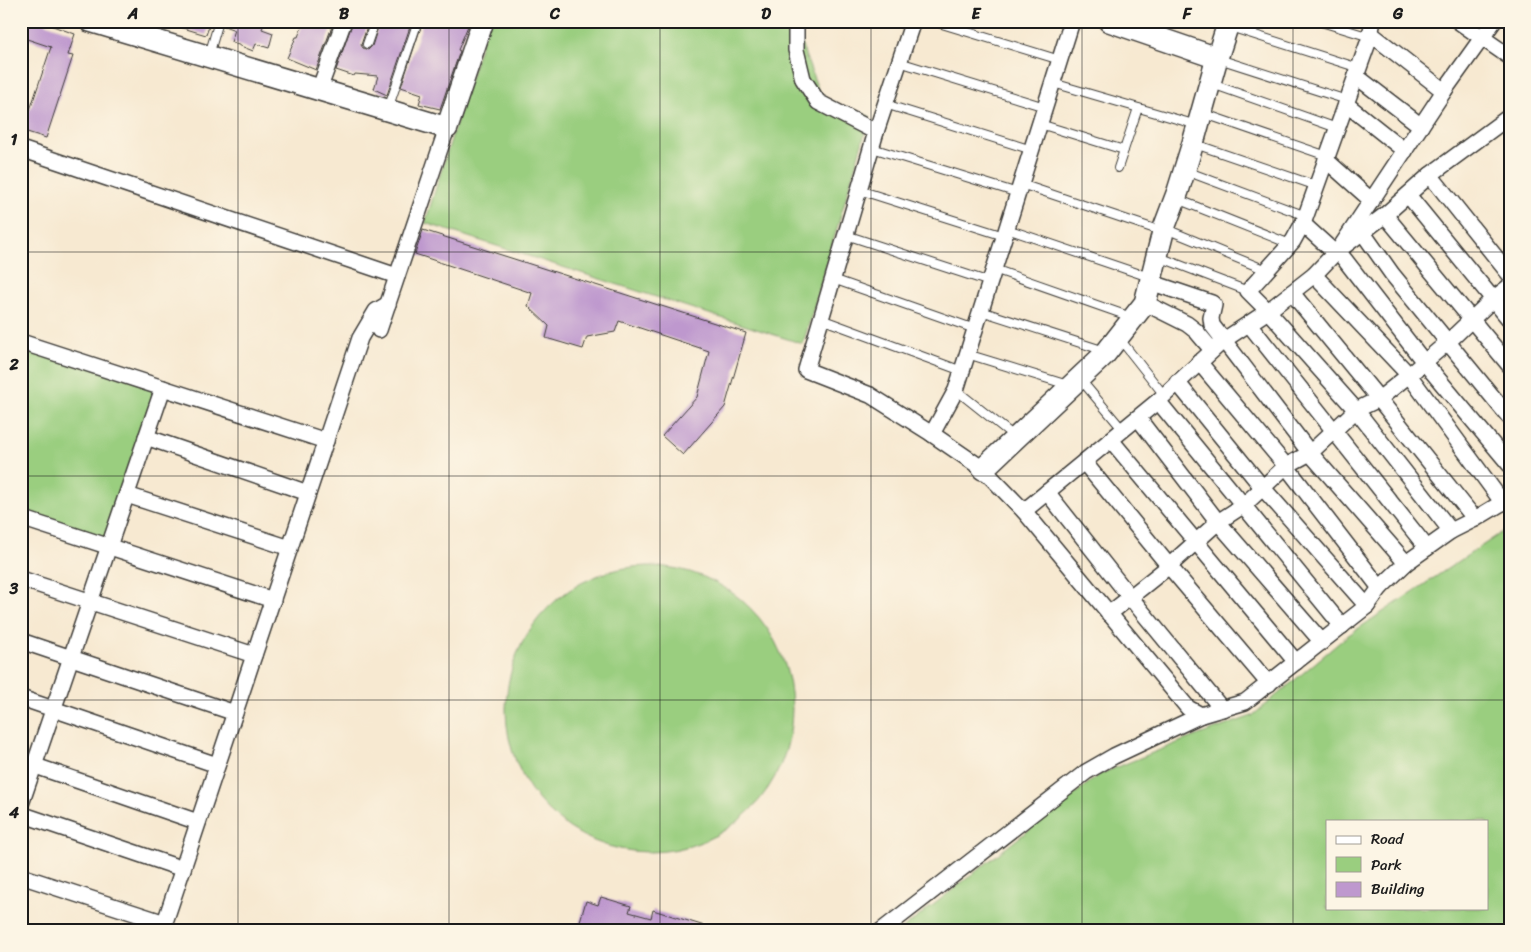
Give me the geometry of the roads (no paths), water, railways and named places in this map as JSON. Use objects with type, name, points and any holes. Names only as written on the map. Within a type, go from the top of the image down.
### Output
[{"type":"street","points":[[90,21],[122,26],[208,57],[447,128]]},
{"type":"street","points":[[318,90],[344,21]]},
{"type":"street","points":[[379,330],[483,21]]},
{"type":"street","points":[[796,21],[796,50],[803,79],[818,102],[876,132]]},
{"type":"street","points":[[913,21],[876,132],[806,370],[870,395],[983,469],[1024,511],[1188,708],[1201,714]]},
{"type":"street","points":[[932,434],[956,390],[1072,21]]},
{"type":"street","points":[[1109,21],[1217,58]]},
{"type":"street","points":[[1458,21],[1510,57]]},
{"type":"street","points":[[1024,511],[1124,430],[1224,340],[1268,312],[1314,275],[1336,252],[1444,91],[1494,21]]},
{"type":"street","points":[[983,469],[1113,344],[1139,310],[1151,280],[1164,230],[1185,171],[1228,24]]},
{"type":"street","points":[[1444,91],[1371,30],[1305,220],[1290,244],[1248,291],[1356,410],[1451,531]]},
{"type":"street","points":[[1357,72],[1421,126]]},
{"type":"street","points":[[1347,102],[1405,151]]},
{"type":"street","points":[[1336,252],[1385,215],[1430,175],[1510,116]]},
{"type":"street","points":[[21,149],[397,276]]},
{"type":"street","points":[[1326,158],[1372,201]]},
{"type":"street","points":[[1430,175],[1510,275]]},
{"type":"street","points":[[1408,195],[1510,320]]},
{"type":"street","points":[[1385,215],[1510,366]]},
{"type":"street","points":[[1305,220],[1336,252],[1510,465]]},
{"type":"street","points":[[1362,233],[1392,274],[1510,418]]},
{"type":"street","points":[[881,931],[1086,772],[1114,756],[1201,714],[1245,702],[1367,606],[1380,588],[1406,563],[1451,531],[1506,500],[1409,374],[1314,275]]},
{"type":"street","points":[[1151,280],[1214,305],[1211,318],[1212,325],[1310,454],[1406,563]]},
{"type":"street","points":[[1109,614],[1218,522],[1244,505],[1286,466],[1310,454],[1356,410],[1379,398],[1424,362],[1448,342],[1492,299],[1510,286]]},
{"type":"street","points":[[1292,292],[1475,519]]},
{"type":"street","points":[[21,876],[163,927],[360,338],[376,311],[388,304]]},
{"type":"street","points":[[1139,310],[1187,324],[1196,331],[1212,350]]},
{"type":"street","points":[[1249,324],[1427,548]]},
{"type":"street","points":[[21,342],[326,441]]},
{"type":"street","points":[[1199,362],[1286,466],[1380,588]]},
{"type":"street","points":[[1177,382],[1262,487],[1367,606]]},
{"type":"street","points":[[21,804],[28,763],[54,709],[163,388]]},
{"type":"street","points":[[1161,398],[1244,505],[1342,626]]},
{"type":"street","points":[[1138,418],[1218,522],[1322,642]]},
{"type":"street","points":[[146,438],[308,493]]},
{"type":"street","points":[[1111,440],[1296,662]]},
{"type":"street","points":[[1084,462],[1168,566],[1269,684]]},
{"type":"street","points":[[1047,492],[1222,709]]},
{"type":"street","points":[[127,494],[290,548]]},
{"type":"street","points":[[21,518],[273,600]]},
{"type":"street","points":[[21,579],[254,655]]},
{"type":"street","points":[[21,641],[235,713]]},
{"type":"street","points":[[21,698],[217,765]]},
{"type":"street","points":[[28,763],[198,822]]},
{"type":"street","points":[[21,814],[183,869]]},
{"type":"lane","points":[[208,57],[220,21]]},
{"type":"lane","points":[[367,44],[375,21]]},
{"type":"lane","points":[[387,110],[418,21]]},
{"type":"lane","points":[[932,21],[1060,60]]},
{"type":"lane","points":[[1318,21],[1371,30]]},
{"type":"lane","points":[[1228,24],[1357,72]]},
{"type":"lane","points":[[1217,58],[1347,102]]},
{"type":"lane","points":[[899,62],[1045,107]]},
{"type":"lane","points":[[1053,83],[1198,127],[1326,158]]},
{"type":"lane","points":[[1210,84],[1337,128]]},
{"type":"lane","points":[[885,104],[1032,150]]},
{"type":"lane","points":[[1118,168],[1138,108]]},
{"type":"lane","points":[[1040,124],[1124,150]]},
{"type":"lane","points":[[1198,127],[1316,186]]},
{"type":"lane","points":[[872,148],[1164,230],[1266,270]]},
{"type":"lane","points":[[1185,171],[1305,220]]},
{"type":"lane","points":[[859,190],[1006,232],[1151,280]]},
{"type":"lane","points":[[1175,199],[1290,244]]},
{"type":"lane","points":[[846,235],[992,276],[1139,310]]},
{"type":"lane","points":[[1157,257],[1248,291]]},
{"type":"lane","points":[[833,279],[975,329]]},
{"type":"lane","points":[[981,311],[1113,344],[1161,398]]},
{"type":"lane","points":[[821,318],[962,371]]},
{"type":"lane","points":[[967,354],[1075,382],[1124,430]]},
{"type":"lane","points":[[956,390],[1017,438]]}]
